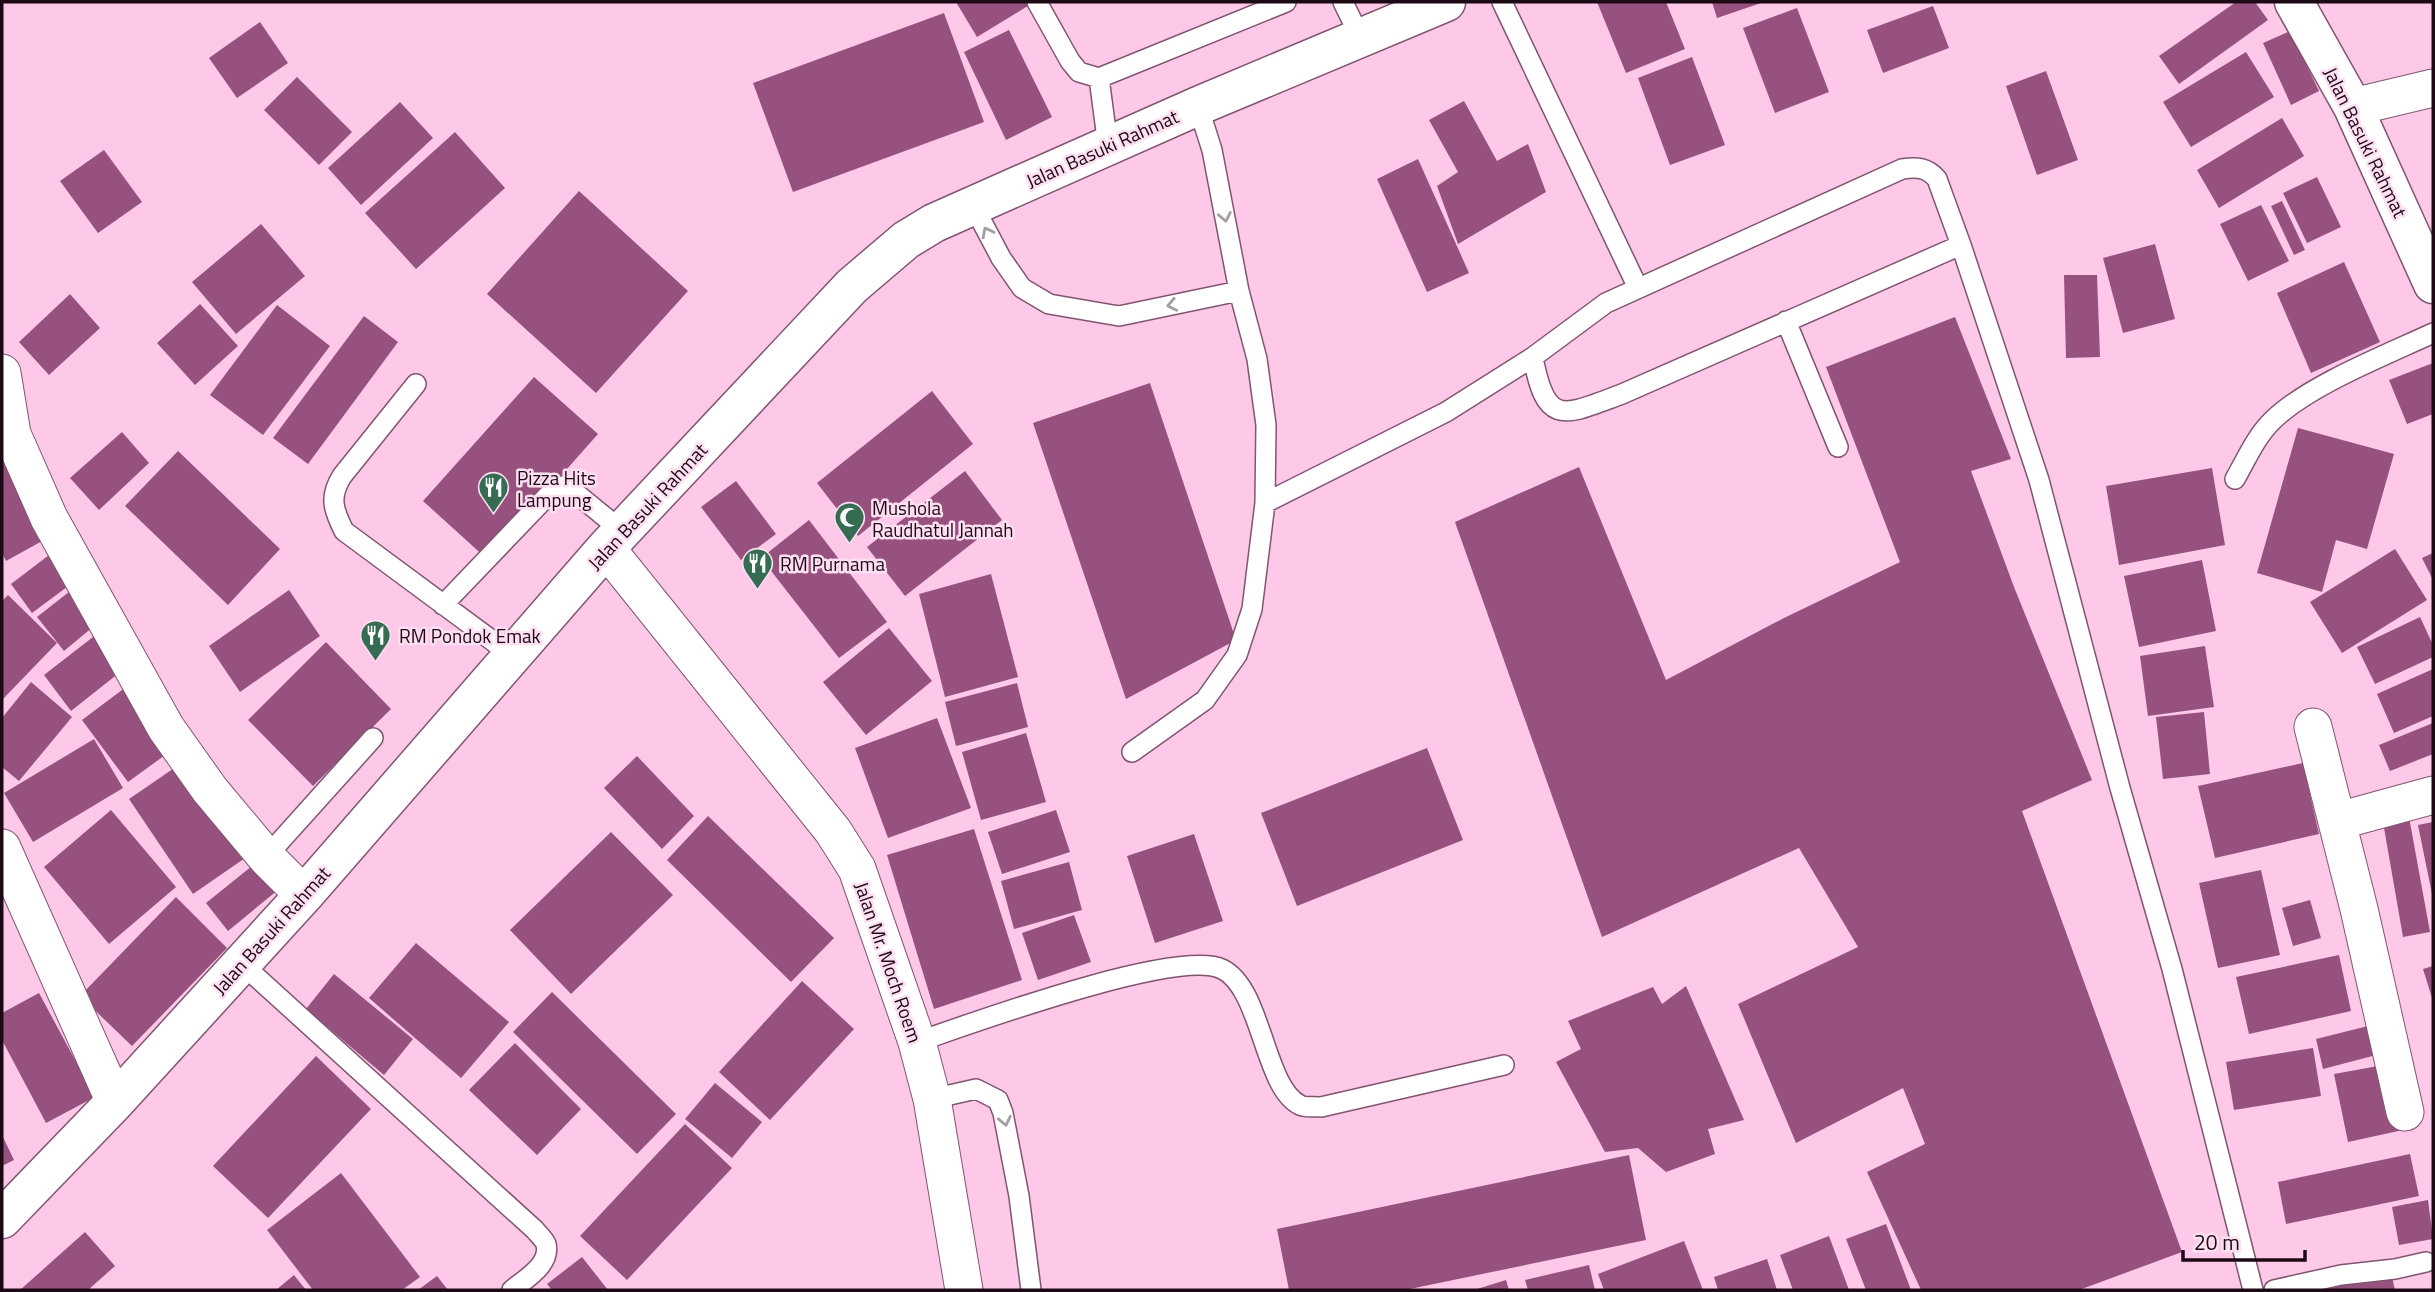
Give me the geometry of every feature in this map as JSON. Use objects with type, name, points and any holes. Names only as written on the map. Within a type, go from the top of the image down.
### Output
[{"type":"main road","name":"Jalan Basuki Rahmat","points":[[2,1219],[115,1102],[304,895],[614,540],[852,286],[906,240],[934,223],[1198,106],[1446,2]]},
{"type":"main road","name":"Jalan Basuki Rahmat","points":[[2294,2],[2353,107],[2433,284]]},
{"type":"street","points":[[2353,107],[2433,88]]},
{"type":"street","points":[[2,373],[12,434],[49,518],[166,728],[210,790],[266,857],[304,895]]},
{"type":"street","name":"Jalan Mr. Moch Roem","points":[[614,540],[833,831],[857,870],[917,1042],[932,1099],[964,1290]]},
{"type":"street","points":[[2313,727],[2338,821],[2405,1112]]},
{"type":"street","points":[[2338,821],[2433,795]]},
{"type":"street","points":[[2,848],[115,1102]]},
{"type":"lane","points":[[1037,2],[1070,61],[1079,72],[1099,78],[1286,2]]},
{"type":"lane","points":[[1343,2],[1361,39]]},
{"type":"lane","points":[[1502,2],[1638,288]]},
{"type":"lane","points":[[1099,78],[1108,146]]},
{"type":"lane","points":[[1132,752],[1205,700],[1237,656],[1252,609],[1265,503],[1266,425],[1257,359],[1239,291],[1212,150],[1198,106]]},
{"type":"lane","points":[[1265,503],[1447,412],[1533,356],[1606,303],[1902,169],[1922,168],[1931,172],[1937,179],[1961,245],[2039,480],[2120,788],[2172,969],[2253,1290]]},
{"type":"lane","points":[[974,205],[1000,258],[1022,288],[1049,304],[1119,316],[1239,291]]},
{"type":"lane","points":[[1533,356],[1537,379],[1550,407],[1558,411],[1574,411],[1622,394],[1961,245]]},
{"type":"lane","points":[[1786,321],[1838,447]]},
{"type":"lane","points":[[2235,479],[2262,433],[2287,409],[2319,388],[2433,332]]},
{"type":"lane","points":[[416,384],[342,476],[332,499],[334,511],[344,531],[513,656]]},
{"type":"lane","points":[[443,605],[554,489],[562,486],[572,489],[614,540]]},
{"type":"lane","points":[[266,857],[373,738]]},
{"type":"lane","points":[[241,963],[535,1230],[546,1243],[546,1258],[539,1268],[512,1290]]},
{"type":"lane","points":[[917,1042],[1096,984],[1172,968],[1201,965],[1221,969],[1239,981],[1284,1092],[1300,1106],[1321,1107],[1504,1065]]},
{"type":"lane","points":[[932,1099],[976,1089],[998,1100],[1003,1113],[1019,1196],[1031,1290]]},
{"type":"lane","points":[[2274,1290],[2341,1275],[2395,1269],[2426,1262]]},
{"type":"building","points":[[956,2],[1029,2],[1031,4],[977,37]]},
{"type":"building","points":[[1597,2],[1666,2],[1685,49],[1626,73]]},
{"type":"building","points":[[1712,2],[1764,2],[1717,18]]},
{"type":"building","points":[[2236,2],[2255,2],[2268,20],[2179,84],[2159,56]]},
{"type":"building","points":[[1933,6],[1949,48],[1883,73],[1867,30]]},
{"type":"building","points":[[1797,8],[1829,92],[1775,113],[1743,28]]},
{"type":"building","points":[[944,13],[984,122],[793,192],[753,83]]},
{"type":"building","points":[[260,22],[288,63],[237,98],[209,58]]},
{"type":"building","points":[[1009,30],[1052,117],[1006,140],[964,52]]},
{"type":"building","points":[[2290,31],[2319,91],[2291,105],[2263,43]]},
{"type":"building","points":[[2246,52],[2274,97],[2191,147],[2163,102]]},
{"type":"building","points":[[1692,57],[1725,145],[1670,165],[1638,78]]},
{"type":"building","points":[[2046,71],[2078,160],[2037,175],[2006,86]]},
{"type":"building","points":[[297,77],[352,132],[319,165],[264,110]]},
{"type":"building","points":[[1464,101],[1497,161],[1528,144],[1546,192],[1458,244],[1437,186],[1458,172],[1429,120]]},
{"type":"building","points":[[400,102],[433,138],[361,205],[328,168]]},
{"type":"building","points":[[2282,118],[2304,156],[2219,208],[2197,170]]},
{"type":"building","points":[[455,132],[505,188],[416,269],[365,213]]},
{"type":"building","points":[[104,150],[142,202],[98,233],[60,181]]},
{"type":"building","points":[[1418,159],[1469,273],[1427,292],[1377,179]]},
{"type":"building","points":[[2317,177],[2341,227],[2307,243],[2283,193]]},
{"type":"building","points":[[579,191],[688,291],[596,393],[487,294]]},
{"type":"building","points":[[2282,201],[2305,250],[2294,255],[2271,206]]},
{"type":"building","points":[[2261,205],[2289,261],[2248,281],[2220,224]]},
{"type":"building","points":[[261,224],[305,276],[236,334],[192,282]]},
{"type":"building","points":[[2155,244],[2175,319],[2123,333],[2103,258]]},
{"type":"building","points":[[2344,262],[2380,342],[2311,373],[2277,293]]},
{"type":"building","points":[[2064,275],[2097,275],[2100,357],[2066,358]]},
{"type":"building","points":[[70,294],[100,328],[49,375],[19,342]]},
{"type":"building","points":[[200,304],[238,346],[195,385],[157,343]]},
{"type":"building","points":[[277,305],[330,346],[263,435],[210,395]]},
{"type":"building","points":[[364,316],[398,342],[308,464],[273,438]]},
{"type":"building","points":[[1955,317],[2011,459],[1971,471],[2014,587],[2092,780],[2022,811],[2182,1252],[2079,1290],[1921,1290],[1867,1172],[1925,1144],[1903,1088],[1796,1143],[1738,1004],[1858,947],[1799,848],[1602,937],[1455,522],[1579,467],[1666,680],[1784,618],[1900,562],[1826,367]]},
{"type":"building","points":[[2433,363],[2433,414],[2407,424],[2389,380]]},
{"type":"building","points":[[534,377],[598,434],[487,559],[423,501]]},
{"type":"building","points":[[1150,383],[1236,640],[1126,699],[1033,423]]},
{"type":"building","points":[[932,391],[973,444],[858,536],[817,483]]},
{"type":"building","points":[[2298,428],[2394,454],[2367,549],[2336,540],[2322,592],[2257,573]]},
{"type":"building","points":[[122,432],[149,463],[99,510],[70,478]]},
{"type":"building","points":[[178,451],[280,549],[228,605],[125,506]]},
{"type":"building","points":[[8,454],[53,535],[6,561],[2,553],[2,458]]},
{"type":"building","points":[[2212,468],[2225,545],[2119,565],[2106,486]]},
{"type":"building","points":[[965,471],[1002,520],[905,596],[867,547]]},
{"type":"building","points":[[736,481],[776,534],[741,560],[701,507]]},
{"type":"building","points":[[809,520],[887,622],[839,658],[761,558]]},
{"type":"building","points":[[2395,549],[2427,600],[2342,653],[2310,602]]},
{"type":"building","points":[[53,552],[75,581],[32,613],[11,584]]},
{"type":"building","points":[[2433,553],[2433,580],[2422,558]]},
{"type":"building","points":[[2202,560],[2216,631],[2139,647],[2124,576]]},
{"type":"building","points":[[991,574],[1018,677],[945,697],[919,594]]},
{"type":"building","points":[[74,588],[100,621],[64,651],[37,617]]},
{"type":"building","points":[[289,590],[320,636],[240,692],[209,646]]},
{"type":"building","points":[[8,595],[57,643],[2,700],[2,601]]},
{"type":"building","points":[[2420,617],[2433,645],[2433,657],[2375,684],[2357,647]]},
{"type":"building","points":[[889,628],[932,681],[866,735],[823,682]]},
{"type":"building","points":[[102,630],[129,665],[71,711],[44,675]]},
{"type":"building","points":[[326,642],[391,709],[313,786],[248,720]]},
{"type":"building","points":[[2205,646],[2214,707],[2148,716],[2140,656]]},
{"type":"building","points":[[2433,669],[2433,716],[2394,733],[2377,694]]},
{"type":"building","points":[[31,682],[72,717],[19,781],[2,767],[2,718]]},
{"type":"building","points":[[1017,683],[1028,727],[956,746],[945,702]]},
{"type":"building","points":[[126,687],[172,750],[128,782],[82,720]]},
{"type":"building","points":[[2204,712],[2210,774],[2163,779],[2156,717]]},
{"type":"building","points":[[937,718],[971,808],[888,838],[855,748]]},
{"type":"building","points":[[2433,723],[2433,754],[2390,771],[2379,745]]},
{"type":"building","points":[[1026,733],[1046,802],[981,820],[962,752]]},
{"type":"building","points":[[94,739],[123,788],[33,842],[4,793]]},
{"type":"building","points":[[1427,748],[1463,840],[1297,906],[1261,813]]},
{"type":"building","points":[[637,756],[694,816],[662,849],[604,788]]},
{"type":"building","points":[[183,762],[248,856],[193,894],[129,799]]},
{"type":"building","points":[[2303,763],[2319,834],[2215,858],[2198,786]]},
{"type":"building","points":[[111,810],[176,887],[109,944],[44,867]]},
{"type":"building","points":[[1056,810],[1070,852],[1002,874],[988,832]]},
{"type":"building","points":[[708,816],[834,938],[791,982],[667,860]]},
{"type":"building","points":[[2409,817],[2430,932],[2403,937],[2383,822]]},
{"type":"building","points":[[2433,822],[2433,894],[2432,894],[2418,825]]},
{"type":"building","points":[[974,829],[1022,980],[934,1009],[887,855]]},
{"type":"building","points":[[611,832],[673,895],[571,994],[510,930]]},
{"type":"building","points":[[1194,834],[1223,921],[1155,943],[1127,856]]},
{"type":"building","points":[[257,862],[279,889],[228,931],[206,903]]},
{"type":"building","points":[[1069,862],[1082,910],[1014,929],[1001,881]]},
{"type":"building","points":[[2261,870],[2280,955],[2218,968],[2199,883]]},
{"type":"building","points":[[176,897],[227,948],[132,1046],[80,996]]},
{"type":"building","points":[[2310,900],[2321,938],[2293,946],[2282,908]]},
{"type":"building","points":[[1074,915],[1091,962],[1038,980],[1022,933]]},
{"type":"building","points":[[416,943],[509,1022],[461,1078],[369,998]]},
{"type":"building","points":[[2339,955],[2351,1011],[2249,1034],[2236,977]]},
{"type":"building","points":[[2433,966],[2433,1001],[2423,969]]},
{"type":"building","points":[[334,974],[413,1039],[384,1075],[306,1009]]},
{"type":"building","points":[[802,981],[854,1029],[770,1120],[719,1072]]},
{"type":"building","points":[[1686,986],[1744,1120],[1708,1129],[1715,1154],[1666,1172],[1638,1148],[1605,1152],[1556,1062],[1581,1049],[1568,1021],[1653,987],[1662,1004]]},
{"type":"building","points":[[552,992],[676,1114],[637,1154],[513,1032]]},
{"type":"building","points":[[39,993],[95,1097],[46,1123],[2,1040],[2,1013]]},
{"type":"building","points":[[2376,1024],[2384,1053],[2323,1069],[2316,1039]]},
{"type":"building","points":[[515,1043],[581,1109],[537,1155],[469,1090]]},
{"type":"building","points":[[2313,1048],[2321,1096],[2234,1110],[2226,1062]]},
{"type":"building","points":[[316,1056],[371,1109],[268,1218],[213,1166]]},
{"type":"building","points":[[2389,1064],[2403,1130],[2348,1142],[2334,1074]]},
{"type":"building","points":[[715,1083],[762,1122],[732,1158],[685,1119]]},
{"type":"building","points":[[685,1124],[732,1168],[627,1280],[580,1236]]},
{"type":"building","points":[[2,1135],[14,1160],[2,1166]]},
{"type":"building","points":[[2410,1154],[2419,1196],[2286,1224],[2278,1182]]},
{"type":"building","points":[[1629,1155],[1646,1240],[1405,1290],[1289,1290],[1277,1229]]},
{"type":"building","points":[[341,1173],[420,1277],[402,1290],[313,1290],[267,1230]]},
{"type":"building","points":[[2428,1200],[2433,1239],[2399,1245],[2392,1207]]},
{"type":"building","points":[[1886,1224],[1911,1290],[1866,1290],[1846,1239]]},
{"type":"building","points":[[85,1232],[115,1266],[88,1290],[20,1290]]},
{"type":"building","points":[[1829,1236],[1849,1290],[1793,1290],[1780,1255]]},
{"type":"building","points":[[1684,1241],[1703,1290],[1604,1290],[1598,1274]]},
{"type":"building","points":[[582,1257],[608,1290],[552,1290],[547,1284]]},
{"type":"building","points":[[1767,1259],[1777,1290],[1718,1290],[1714,1277]]},
{"type":"building","points":[[1589,1265],[1595,1290],[1528,1290],[1525,1280]]},
{"type":"building","points":[[294,1275],[306,1290],[276,1290]]},
{"type":"building","points":[[437,1276],[448,1290],[418,1290]]},
{"type":"building","points":[[2392,1277],[2395,1290],[2319,1290],[2319,1288]]},
{"type":"building","points":[[1506,1280],[1509,1290],[1474,1290]]},
{"type":"place","name":"Pizza Hits Lampung","points":[[494,515]]},
{"type":"place","name":"Mushola Raudhatul Jannah","points":[[849,545]]},
{"type":"place","name":"RM Purnama","points":[[757,590]]},
{"type":"place","name":"RM Pondok Emak","points":[[376,662]]}]
